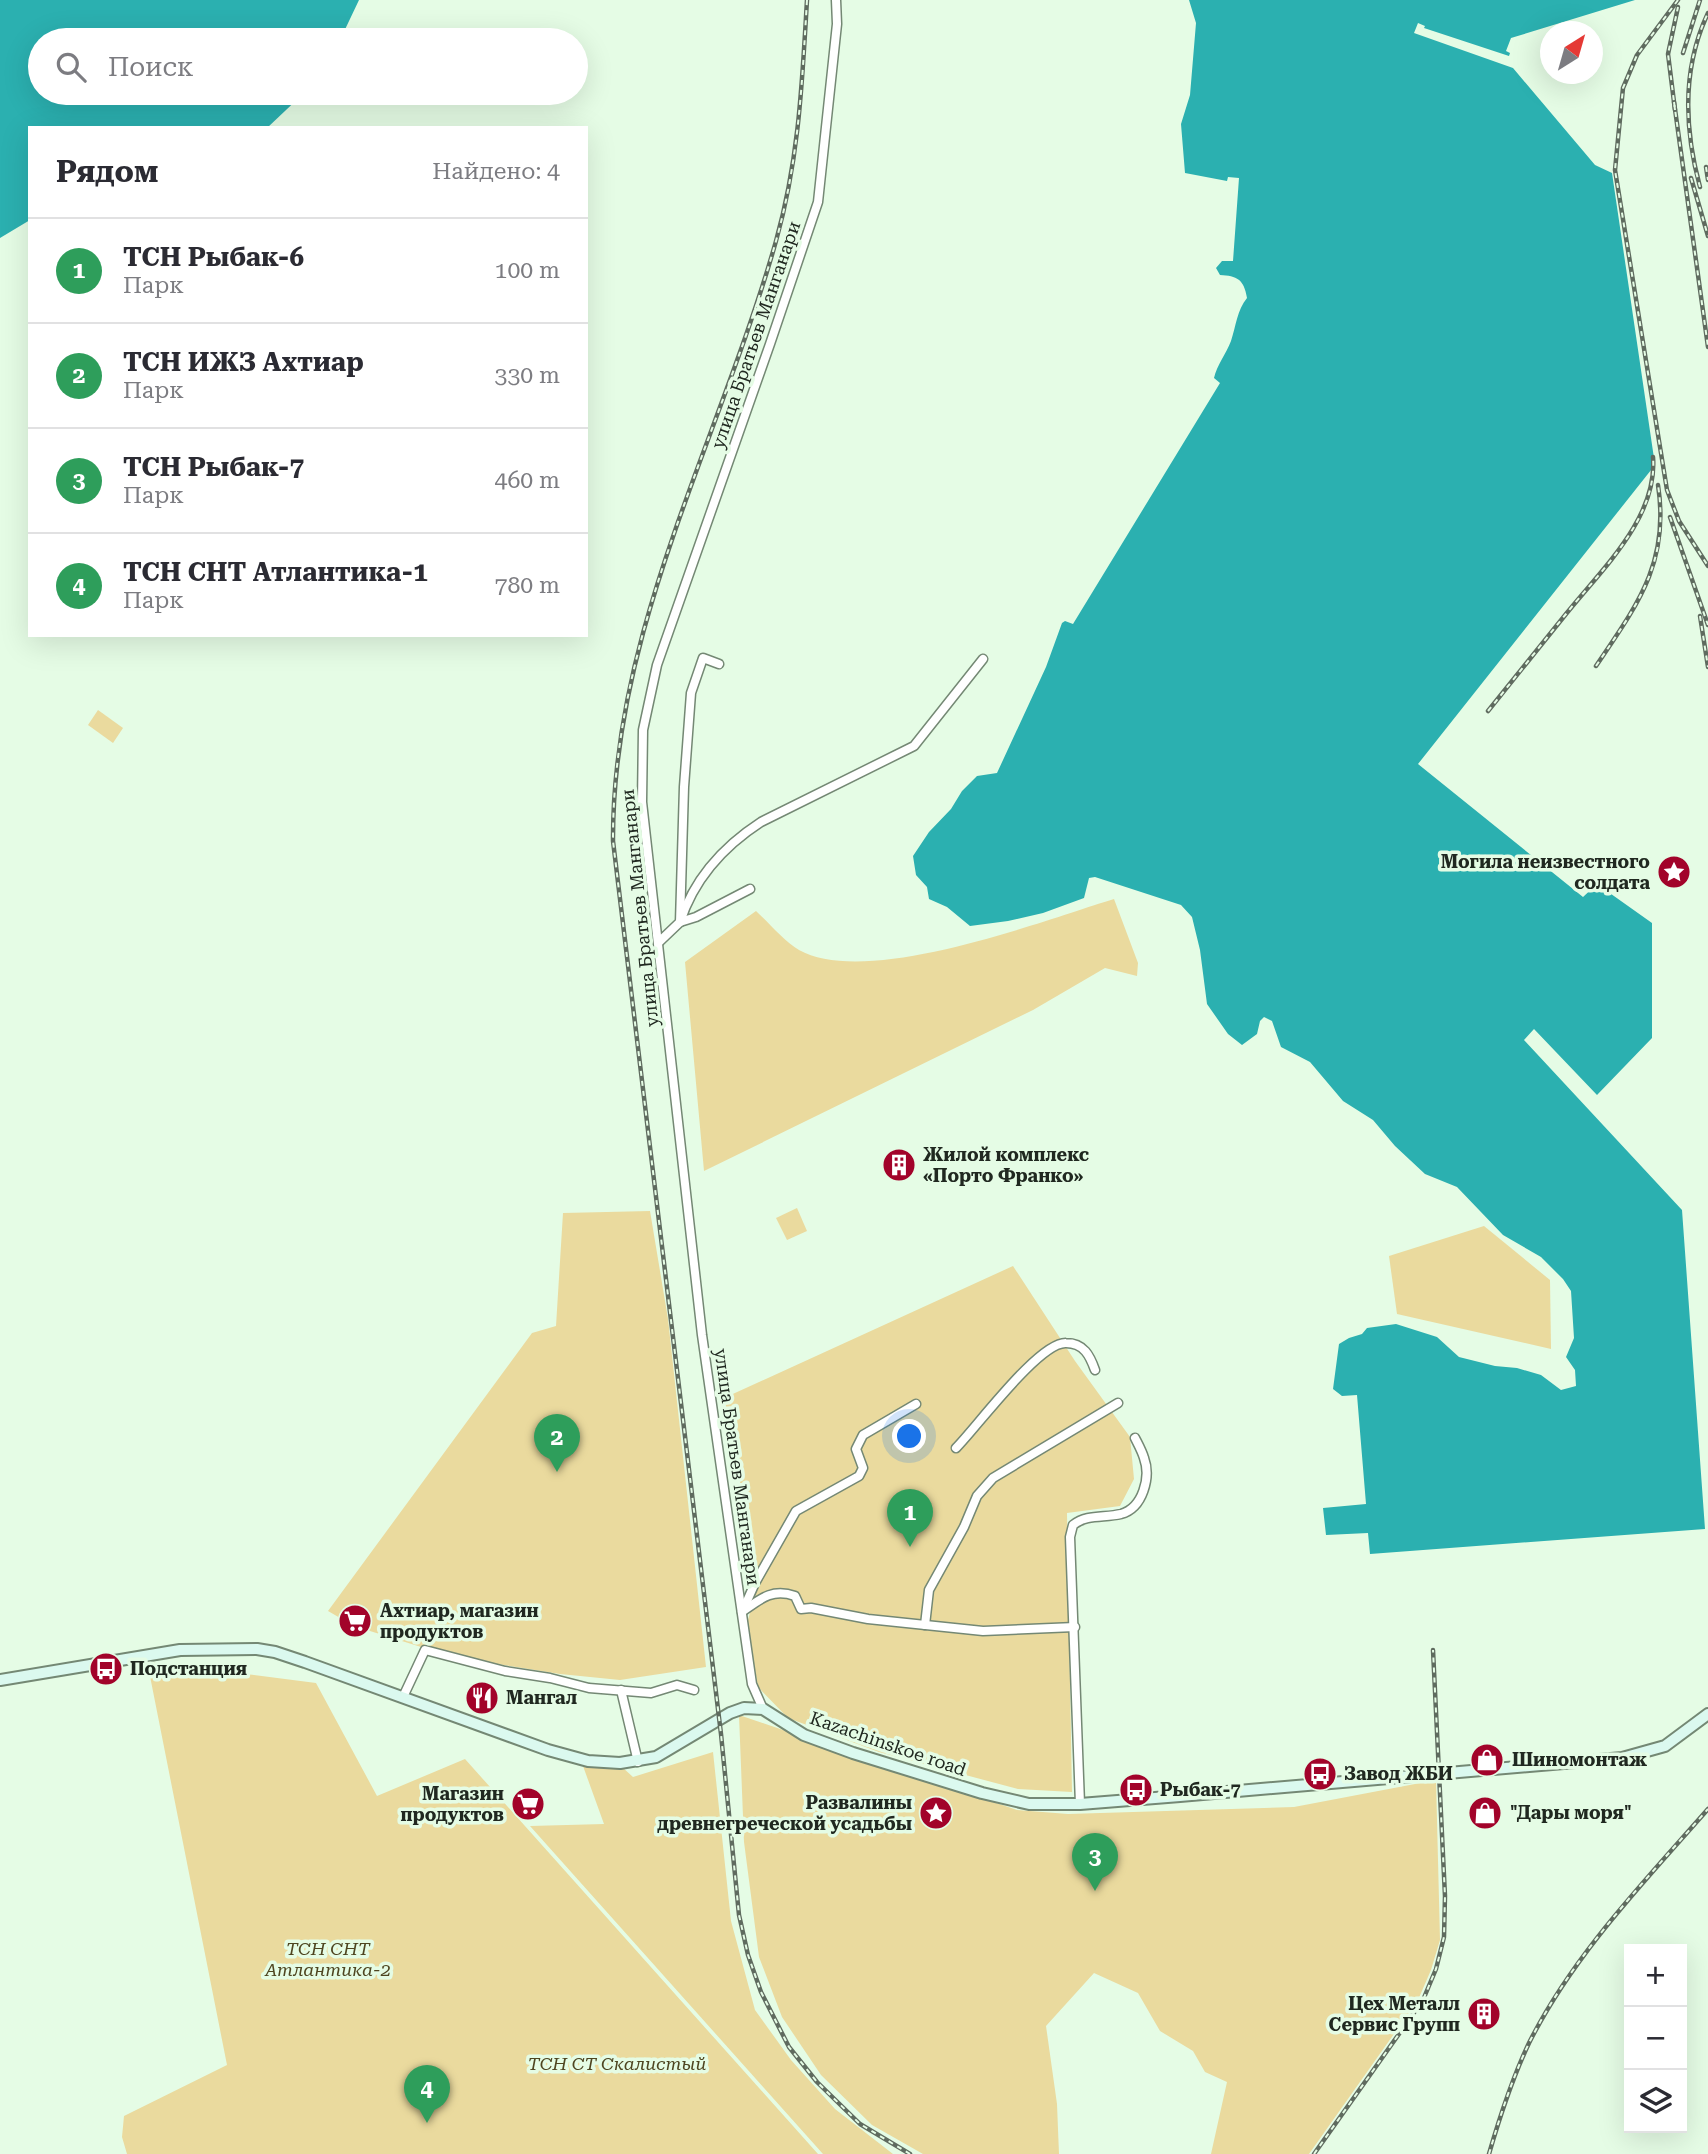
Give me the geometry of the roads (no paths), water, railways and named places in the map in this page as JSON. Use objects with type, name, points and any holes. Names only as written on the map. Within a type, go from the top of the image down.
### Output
[{"type":"main road","points":[[0,1680],[180,1650],[240,1648],[275,1652],[574,1758],[603,1763],[638,1762],[656,1757],[730,1713],[744,1708],[763,1709]]},
{"type":"main road","name":"Kazachinskoe road","points":[[763,1709],[804,1735],[982,1793],[1028,1804],[1080,1804],[1622,1758],[1665,1746],[1708,1714]]},
{"type":"street","name":"улица Братьев Манганари","points":[[763,1709],[752,1684],[702,1335],[642,802],[643,730],[657,665],[818,202],[836,24],[836,0]]},
{"type":"street","points":[[680,922],[684,787],[691,693],[703,658],[719,664]]},
{"type":"street","points":[[680,922],[685,907],[715,859],[742,835],[771,817],[914,746],[983,659]]},
{"type":"street","points":[[659,942],[680,922],[696,917],[750,889]]},
{"type":"street","points":[[956,1448],[1034,1360],[1050,1347],[1065,1342],[1079,1346],[1088,1353],[1096,1370]]},
{"type":"street","points":[[925,1625],[929,1590],[964,1527],[977,1496],[993,1478],[1118,1403]]},
{"type":"street","points":[[742,1612],[755,1583],[796,1511],[859,1476],[863,1468],[856,1449],[863,1435],[916,1404]]},
{"type":"street","points":[[1080,1804],[1070,1537],[1073,1525],[1081,1518],[1123,1514],[1138,1504],[1147,1479],[1145,1460],[1135,1438]]},
{"type":"street","points":[[742,1612],[764,1596],[783,1592],[795,1596],[801,1609],[811,1608],[846,1616],[983,1631],[1074,1627]]},
{"type":"street","points":[[403,1698],[425,1650],[581,1687],[652,1693],[677,1685],[694,1690]]},
{"type":"street","points":[[621,1690],[638,1762]]},
{"type":"water","points":[[0,0],[359,0],[346,28],[28,28],[28,105],[291,105],[269,126],[28,126],[28,221],[0,238]]},
{"type":"water","points":[[1189,0],[1635,0],[1566,21],[1540,21],[1540,29],[1511,38],[1506,51],[1510,53],[1509,56],[1424,28],[1425,26],[1418,23],[1414,33],[1513,68],[1595,165],[1612,173],[1655,465],[1418,764],[1583,897],[1597,884],[1652,923],[1652,1038],[1597,1095],[1534,1029],[1524,1040],[1682,1210],[1705,1529],[1370,1554],[1368,1533],[1326,1535],[1323,1508],[1366,1504],[1357,1395],[1342,1396],[1333,1389],[1339,1344],[1362,1334],[1367,1328],[1396,1324],[1437,1337],[1459,1357],[1541,1375],[1561,1390],[1576,1386],[1575,1370],[1566,1357],[1574,1338],[1571,1291],[1541,1257],[1503,1235],[1457,1187],[1425,1174],[1395,1146],[1373,1120],[1343,1101],[1310,1062],[1281,1047],[1272,1021],[1264,1017],[1260,1021],[1257,1034],[1242,1045],[1228,1034],[1207,1004],[1200,950],[1192,917],[1181,905],[1095,877],[1089,878],[1084,898],[1043,913],[970,926],[947,907],[929,899],[927,887],[916,875],[913,856],[929,832],[977,776],[997,773],[1046,667],[1062,623],[1065,621],[1073,624],[1220,383],[1214,378],[1215,373],[1231,341],[1239,313],[1247,298],[1239,280],[1220,275],[1216,268],[1222,261],[1233,261],[1239,178],[1228,177],[1227,181],[1185,173],[1181,124],[1190,95],[1196,23]]},
{"type":"railway","points":[[807,0],[795,151],[784,211],[753,315],[649,610],[630,686],[617,763],[613,841],[721,1734],[739,1915],[748,1955],[761,1992],[789,2047],[817,2082],[860,2124],[910,2154]]},
{"type":"railway","points":[[1678,0],[1637,55],[1623,88],[1615,170],[1667,490],[1679,521],[1708,566]]},
{"type":"railway","points":[[1683,53],[1700,0]]},
{"type":"railway","points":[[1675,110],[1668,54],[1678,7]]},
{"type":"railway","points":[[1700,187],[1691,143],[1688,98],[1694,55],[1708,13]]},
{"type":"railway","points":[[1674,102],[1708,347]]},
{"type":"railway","points":[[1706,167],[1708,180]]},
{"type":"railway","points":[[1691,178],[1708,236]]},
{"type":"railway","points":[[1488,711],[1610,561],[1637,522],[1652,479],[1653,457]]},
{"type":"railway","points":[[1596,666],[1625,623],[1647,582],[1659,538],[1658,485]]},
{"type":"railway","points":[[1670,517],[1708,625]]},
{"type":"railway","points":[[1700,616],[1708,667]]},
{"type":"railway","points":[[1314,2154],[1423,2000],[1436,1969],[1444,1937],[1445,1896],[1433,1650]]},
{"type":"railway","points":[[1489,2154],[1517,2070],[1547,2011],[1611,1920],[1708,1809]]},
{"type":"place","name":"Могила неизвестного солдата","points":[[1674,872]]},
{"type":"place","name":"Жилой комплекс «Порто Франко»","points":[[899,1165]]},
{"type":"place","name":"ТСН ИЖЗ Ахтиар","points":[[557,1472]]},
{"type":"place","name":"ТСН Рыбак-6","points":[[910,1547]]},
{"type":"place","name":"Ахтиар, магазин продуктов","points":[[355,1621]]},
{"type":"place","name":"Подстанция","points":[[106,1669]]},
{"type":"place","name":"Мангал","points":[[482,1698]]},
{"type":"place","name":"Шиномонтаж","points":[[1487,1760]]},
{"type":"place","name":"Завод ЖБИ","points":[[1320,1774]]},
{"type":"place","name":"Рыбак-7","points":[[1136,1790]]},
{"type":"place","name":"Магазин продуктов","points":[[528,1804]]},
{"type":"place","name":"Развалины древнегреческой усадьбы","points":[[936,1813]]},
{"type":"place","name":"\"Дары моря\"","points":[[1485,1813]]},
{"type":"place","name":"ТСН Рыбак-7","points":[[1095,1891]]},
{"type":"place","name":"Цех Металл Сервис Групп","points":[[1484,2014]]},
{"type":"place","name":"ТСН СНТ Атлантика-1","points":[[427,2123]]},
{"type":"park label","name":"ТСН СНТ Атлантика-2","points":[[328,1959]]},
{"type":"park label","name":"ТСН СТ Скалистый","points":[[617,2064]]}]
